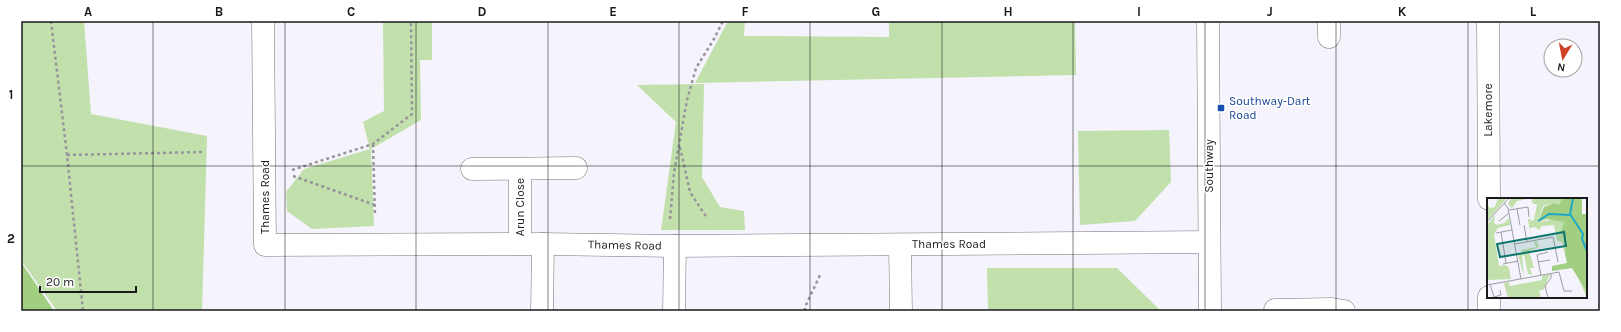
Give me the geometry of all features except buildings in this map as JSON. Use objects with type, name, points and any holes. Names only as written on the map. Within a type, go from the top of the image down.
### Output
[{"type":"street","name":"Thames Road","points":[[263,21],[265,245],[543,244],[675,246],[1209,242]]},
{"type":"street","name":"Southway","points":[[1208,21],[1210,311]]},
{"type":"street","name":"Lakemore","points":[[1488,21],[1489,198]]},
{"type":"street","points":[[472,169],[576,168]]},
{"type":"street","name":"Arun Close","points":[[520,169],[520,244]]},
{"type":"street","name":"Arun Close","points":[[542,311],[543,244]]},
{"type":"street","points":[[900,244],[901,311]]},
{"type":"street","points":[[674,311],[675,246]]},
{"type":"street","points":[[1489,298],[1489,311]]},
{"type":"street","points":[[1275,310],[1332,309],[1344,311]]},
{"type":"path","points":[[51,21],[67,155],[82,311]]},
{"type":"path","points":[[283,173],[373,144],[412,114],[411,21]]},
{"type":"path","points":[[675,246],[669,227],[674,173],[687,100],[696,68],[723,21]]},
{"type":"path","points":[[373,144],[376,218]]},
{"type":"path","points":[[679,145],[690,192],[709,221]]},
{"type":"path","points":[[67,155],[202,152]]},
{"type":"path","points":[[265,161],[283,173],[375,205]]},
{"type":"path","points":[[805,311],[805,307],[823,269]]},
{"type":"green space","points":[[21,21],[84,21],[91,114],[207,136],[202,311],[57,311],[21,260]]},
{"type":"green space","points":[[383,21],[432,21],[432,60],[420,60],[421,120],[371,149],[374,226],[312,229],[287,211],[286,192],[304,169],[370,149],[363,122],[384,111]]},
{"type":"green space","points":[[728,21],[745,21],[744,36],[889,37],[889,21],[1075,21],[1076,75],[695,83]]},
{"type":"green space","points":[[704,84],[702,177],[720,207],[744,211],[745,230],[661,230],[676,122],[637,85]]},
{"type":"green space","points":[[1169,130],[1171,182],[1135,221],[1080,225],[1078,131]]},
{"type":"green space","points":[[21,262],[54,311],[21,311]]},
{"type":"green space","points":[[987,268],[1117,268],[1161,311],[988,311]]},
{"type":"place","name":"Southway-Dart Road","points":[[1221,108]]}]
